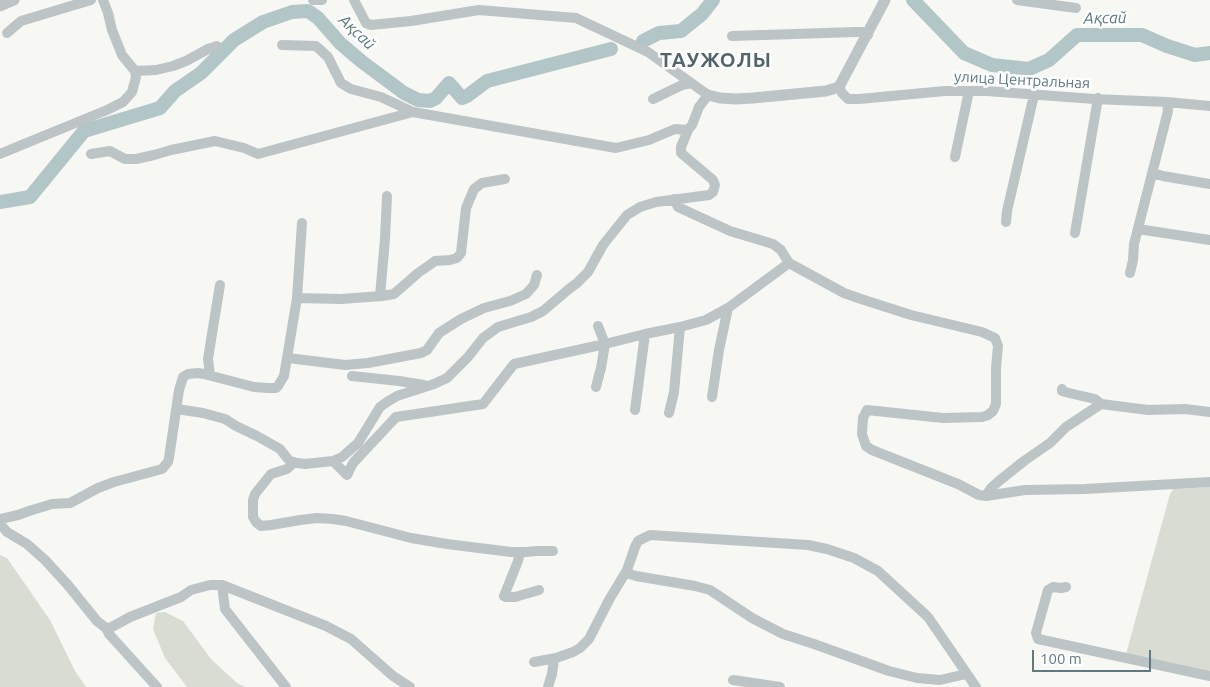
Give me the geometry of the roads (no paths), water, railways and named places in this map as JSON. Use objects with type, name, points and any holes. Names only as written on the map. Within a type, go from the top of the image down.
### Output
[{"type":"street","points":[[0,6],[14,0]]},
{"type":"street","points":[[8,33],[20,21],[91,0]]},
{"type":"street","points":[[0,154],[106,110],[123,102],[132,92],[136,77],[135,71],[122,55],[103,0]]},
{"type":"street","points":[[313,0],[322,0]]},
{"type":"street","points":[[354,0],[366,23],[371,25],[411,21],[479,10],[576,18],[648,52],[708,95],[736,99],[826,91],[839,87],[883,4]]},
{"type":"street","points":[[1017,0],[1076,8]]},
{"type":"street","points":[[732,36],[856,32],[863,32],[868,35]]},
{"type":"street","points":[[282,45],[316,46],[328,57],[341,83],[351,89],[381,97],[413,112],[616,148],[649,140],[674,129],[688,130]]},
{"type":"street","points":[[135,71],[156,70],[173,66],[217,46]]},
{"type":"street","points":[[653,99],[690,83]]},
{"type":"street","name":"улица Центральная","points":[[839,87],[848,99],[945,90],[987,90],[1210,106]]},
{"type":"street","points":[[955,157],[969,90]]},
{"type":"street","points":[[1006,222],[1006,210],[1034,94]]},
{"type":"street","points":[[177,409],[225,419],[280,449],[291,462],[305,464],[333,461],[342,457],[358,443],[380,407],[397,396],[447,378],[483,338],[498,327],[531,317],[543,311],[577,283],[588,272],[603,245],[627,215],[640,207],[656,202],[709,195],[714,192],[715,185],[713,180],[681,153],[681,146],[688,130],[699,107],[708,95]]},
{"type":"street","points":[[1076,233],[1098,98]]},
{"type":"street","points":[[1130,273],[1134,244],[1168,111],[1167,102]]},
{"type":"street","points":[[91,154],[110,151],[125,160],[136,159],[215,142],[244,148],[258,154],[413,112]]},
{"type":"street","points":[[1153,172],[1163,176],[1210,184]]},
{"type":"street","points":[[297,298],[341,299],[394,294],[418,273],[435,262],[457,258],[461,253],[466,208],[474,189],[482,183],[505,179]]},
{"type":"street","points":[[380,296],[387,196]]},
{"type":"street","points":[[674,199],[678,207],[730,231],[773,244],[781,250],[789,263],[834,288],[911,316],[982,332],[995,338],[998,346],[996,404],[993,411],[988,415],[982,416],[943,418],[867,410],[863,418],[862,434],[866,446],[872,450],[958,484],[979,495],[986,496],[1025,490],[1085,489],[1210,482]]},
{"type":"street","points":[[0,519],[52,504],[70,503],[114,482],[162,469],[169,458],[179,390],[183,377],[188,374],[198,373],[254,387],[276,388],[284,376],[288,358],[297,298],[302,223]]},
{"type":"street","points":[[1138,229],[1210,240]]},
{"type":"street","points":[[333,461],[346,475],[353,463],[396,417],[483,404],[514,364],[706,320],[728,308],[789,263]]},
{"type":"street","points":[[288,358],[345,365],[368,363],[421,353],[426,350],[439,333],[461,318],[526,294],[534,285],[537,275]]},
{"type":"street","points":[[210,375],[208,360],[220,285]]},
{"type":"street","points":[[712,397],[728,308]]},
{"type":"street","points":[[596,387],[605,344],[598,326]]},
{"type":"street","points":[[669,413],[674,392],[680,327]]},
{"type":"street","points":[[635,410],[645,334]]},
{"type":"street","points":[[352,376],[428,386]]},
{"type":"street","points":[[1062,389],[1062,391],[1095,400],[1101,404],[1148,410],[1210,412]]},
{"type":"street","points":[[986,496],[999,481],[1050,442],[1066,427],[1101,404]]},
{"type":"street","points":[[294,462],[287,469],[271,474],[255,494],[253,517],[261,526],[317,518],[333,519],[427,541],[520,552],[553,551]]},
{"type":"street","points":[[0,524],[7,532],[27,544],[45,560],[97,622],[109,631],[157,687]]},
{"type":"street","points":[[534,662],[554,659],[573,652],[589,639],[609,600],[626,573],[638,541],[650,535],[808,545],[854,558],[878,571],[928,617],[976,687]]},
{"type":"street","points":[[520,552],[504,596],[515,597],[539,590]]},
{"type":"street","points":[[626,573],[710,590],[752,618],[783,634],[890,672],[917,678],[940,680],[966,674]]},
{"type":"street","points":[[109,631],[130,617],[191,590],[222,584],[351,638],[392,676],[410,687]]},
{"type":"street","points":[[222,584],[225,608],[286,687]]},
{"type":"street","points":[[1066,587],[1053,586],[1048,590],[1036,633],[1038,639],[1210,676]]},
{"type":"street","points":[[548,687],[554,659]]},
{"type":"street","points":[[733,680],[780,687]]},
{"type":"waterway","name":"Ақсай","points":[[643,41],[659,33],[681,31],[702,14],[713,0]]},
{"type":"waterway","name":"Ақсай","points":[[913,0],[964,53],[992,65],[1029,69],[1049,60],[1077,35],[1142,35],[1195,55],[1210,53]]},
{"type":"waterway","name":"Ақсай","points":[[0,202],[30,197],[84,131],[160,108],[175,91],[201,73],[234,40],[263,22],[292,12],[308,11],[318,18],[340,43],[361,61],[404,93],[418,100],[430,101],[436,98],[449,83],[462,98],[487,81],[611,49]]},
{"type":"district","name":"ТАУЖОЛЫ","points":[[716,60]]}]
